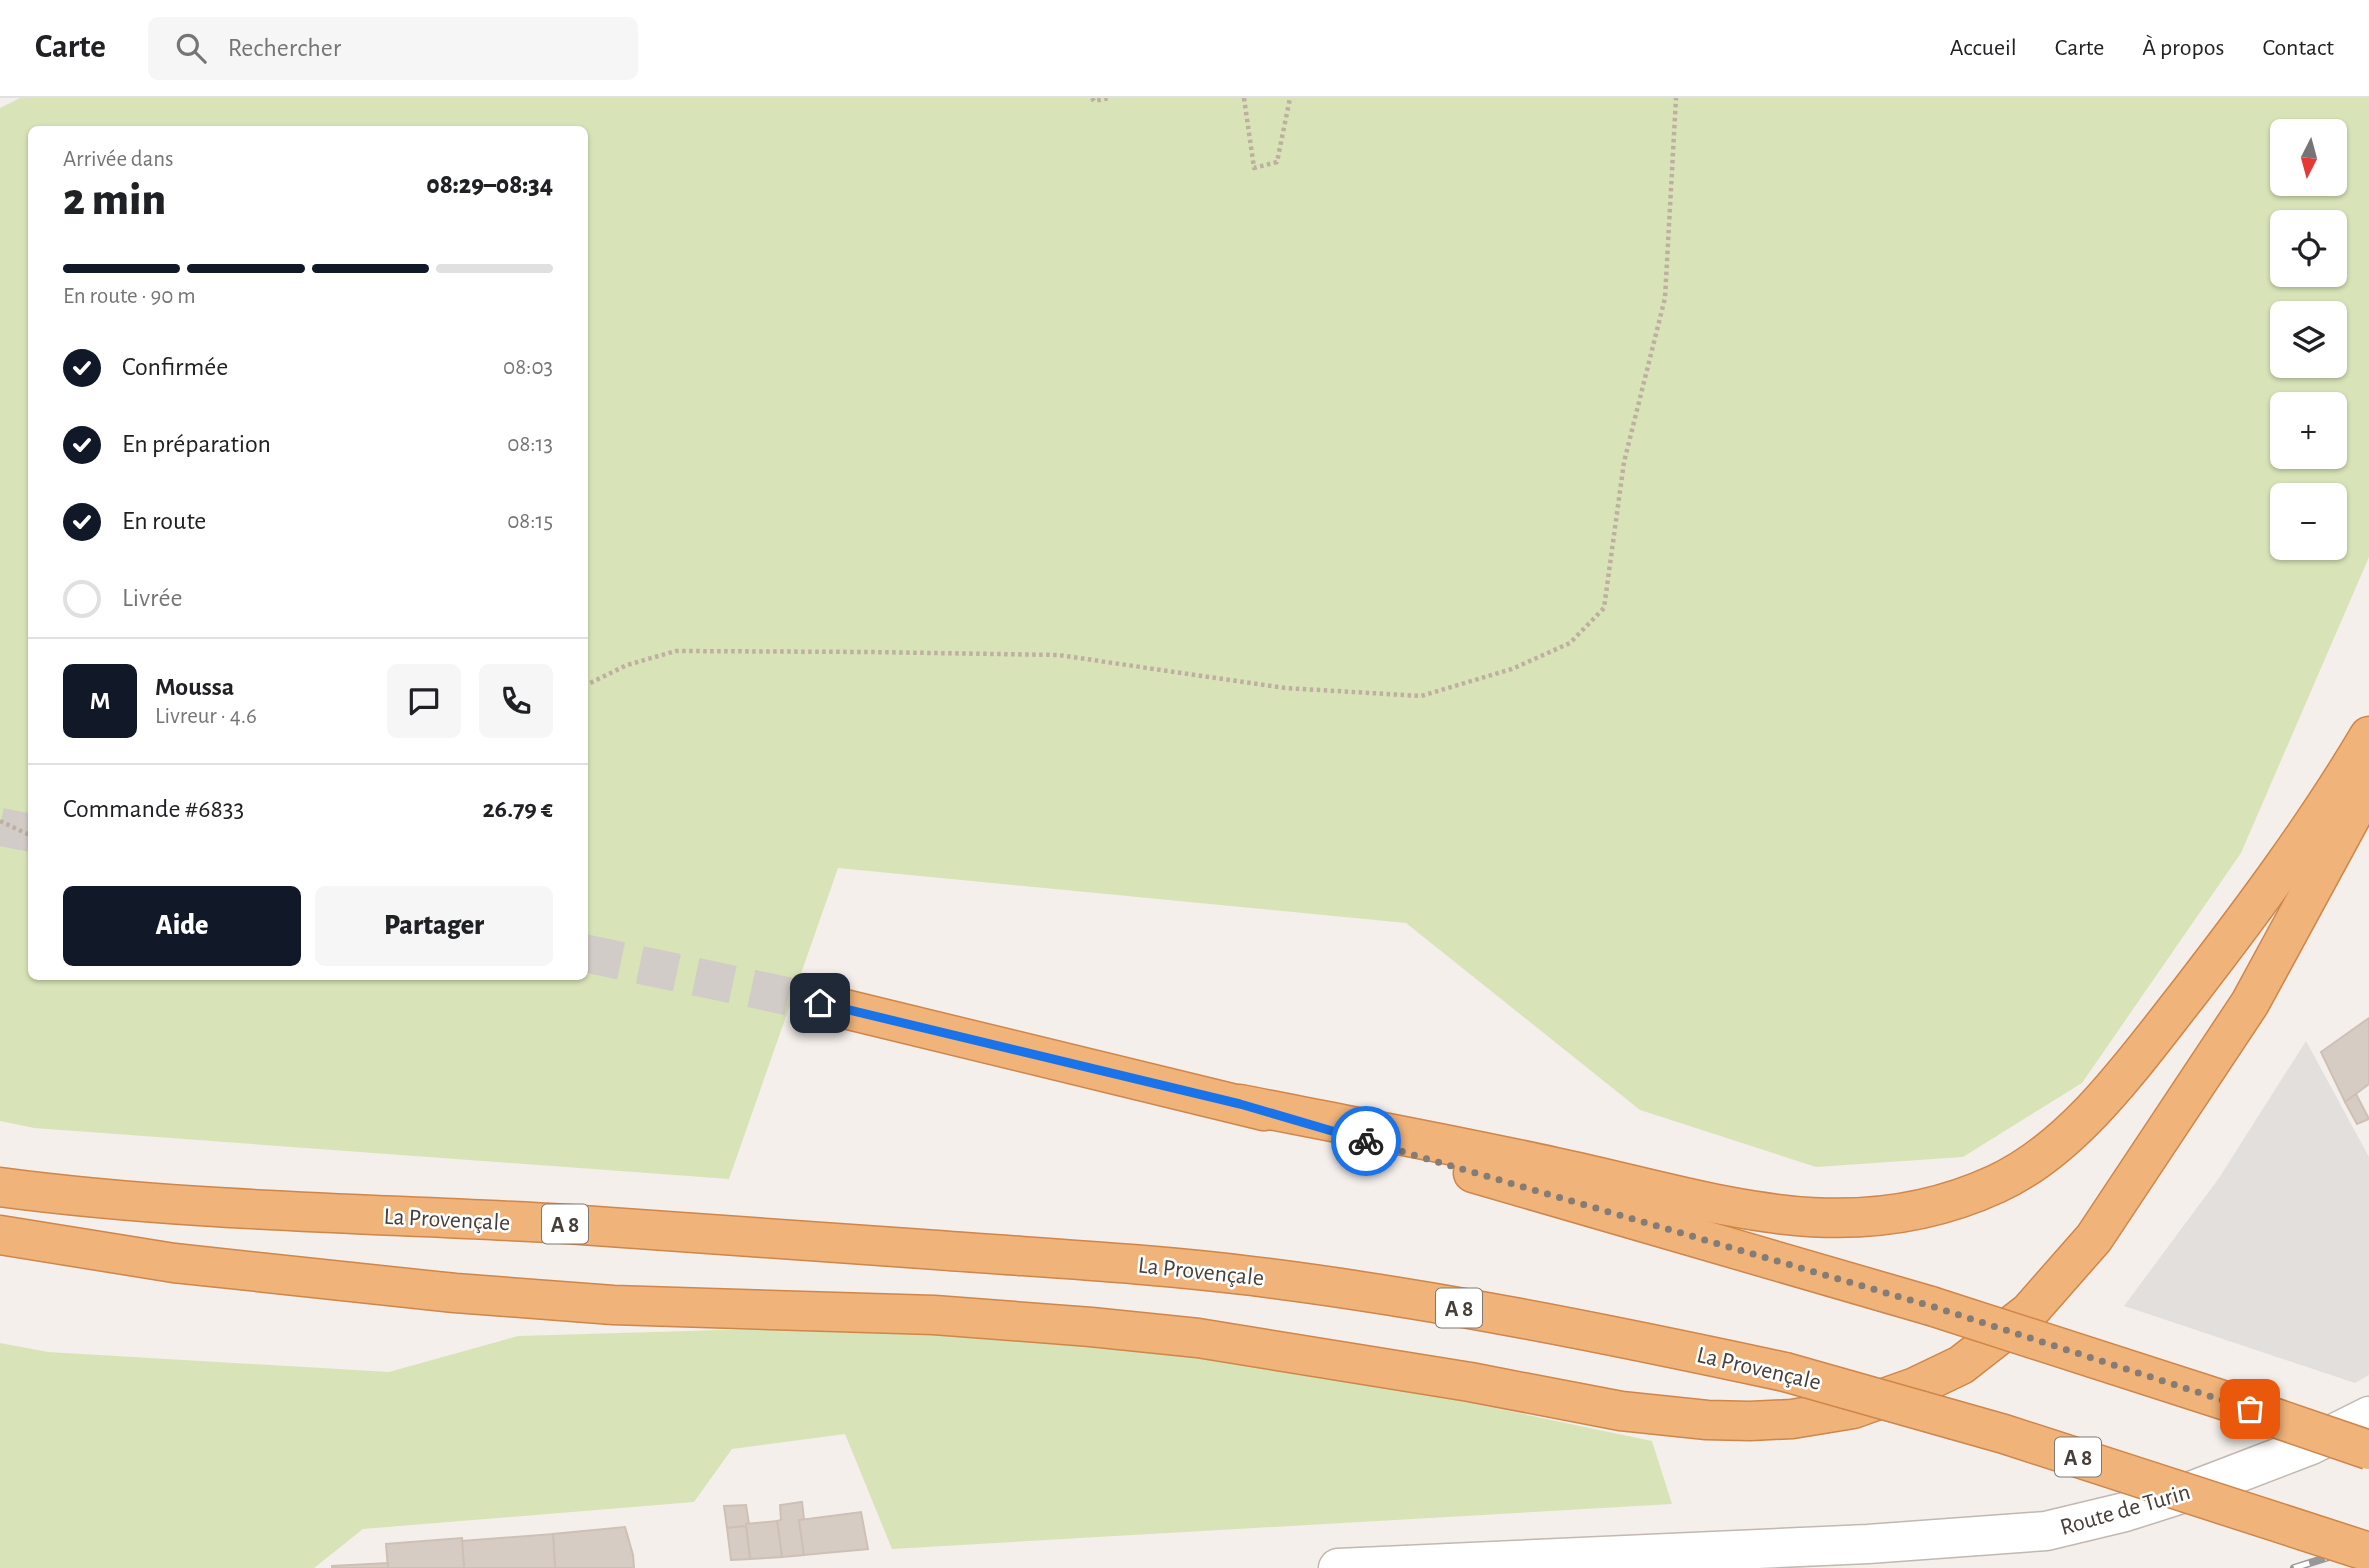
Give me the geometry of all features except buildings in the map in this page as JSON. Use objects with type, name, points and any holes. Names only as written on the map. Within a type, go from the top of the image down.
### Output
[{"type":"highway","points":[[820,1003],[1240,1104],[1558,1167],[1731,1208],[1781,1216],[1845,1220],[1901,1213],[1945,1202],[1997,1184],[2036,1161],[2070,1134],[2162,1027],[2225,947],[2309,833],[2369,736]]},
{"type":"highway","points":[[0,1235],[174,1263],[456,1293],[613,1305],[934,1315],[1091,1326],[1320,1357],[1621,1410],[1707,1420],[1792,1419],[1853,1409],[1915,1387],[1961,1365],[2029,1312],[2094,1238],[2250,1003],[2369,784]]},
{"type":"highway","points":[[1240,1104],[1931,1306],[2200,1392],[2369,1450]]},
{"type":"highway","name":"La Provençale","points":[[0,1187],[279,1211],[566,1224],[1103,1262],[1236,1274],[1378,1293],[1582,1329],[1785,1372],[2017,1438],[2369,1552]]},
{"type":"street","name":"Route de Turin","points":[[1338,1568],[1868,1544],[2046,1531],[2125,1512],[2191,1491],[2311,1445],[2369,1416]]},
{"type":"path","points":[[1092,98],[1094,101],[1110,98]]},
{"type":"path","points":[[1244,98],[1254,168],[1277,162],[1290,98]]},
{"type":"path","points":[[588,684],[626,665],[676,651],[950,653],[1058,655],[1285,688],[1422,696],[1512,669],[1570,643],[1604,608],[1624,462],[1665,298],[1676,98]]},
{"type":"path","points":[[0,821],[28,834]]},
{"type":"shaded area","points":[[2306,1041],[2369,1157],[2369,1375],[2355,1383],[2124,1306],[2219,1178]]},
{"type":"green space","points":[[20,98],[2369,98],[2369,557],[2241,853],[2082,1083],[1963,1157],[1816,1167],[1640,1110],[1406,923],[838,868],[729,1179],[34,1128],[0,1121],[0,108]]},
{"type":"green space","points":[[789,1328],[1101,1342],[1404,1389],[1652,1441],[1672,1504],[892,1549],[845,1434],[732,1449],[694,1502],[363,1529],[314,1568],[0,1568],[0,1343],[48,1352],[389,1372],[518,1336]]},
{"type":"tunnel","points":[[0,827],[28,832]]},
{"type":"tunnel","points":[[588,954],[820,1003]]},
{"type":"railway","points":[[2294,1568],[2369,1544]]},
{"type":"way so far","points":[[1366,1141],[1931,1306],[2250,1409]]},
{"type":"route","points":[[820,1003],[1240,1104],[1366,1141]]}]
